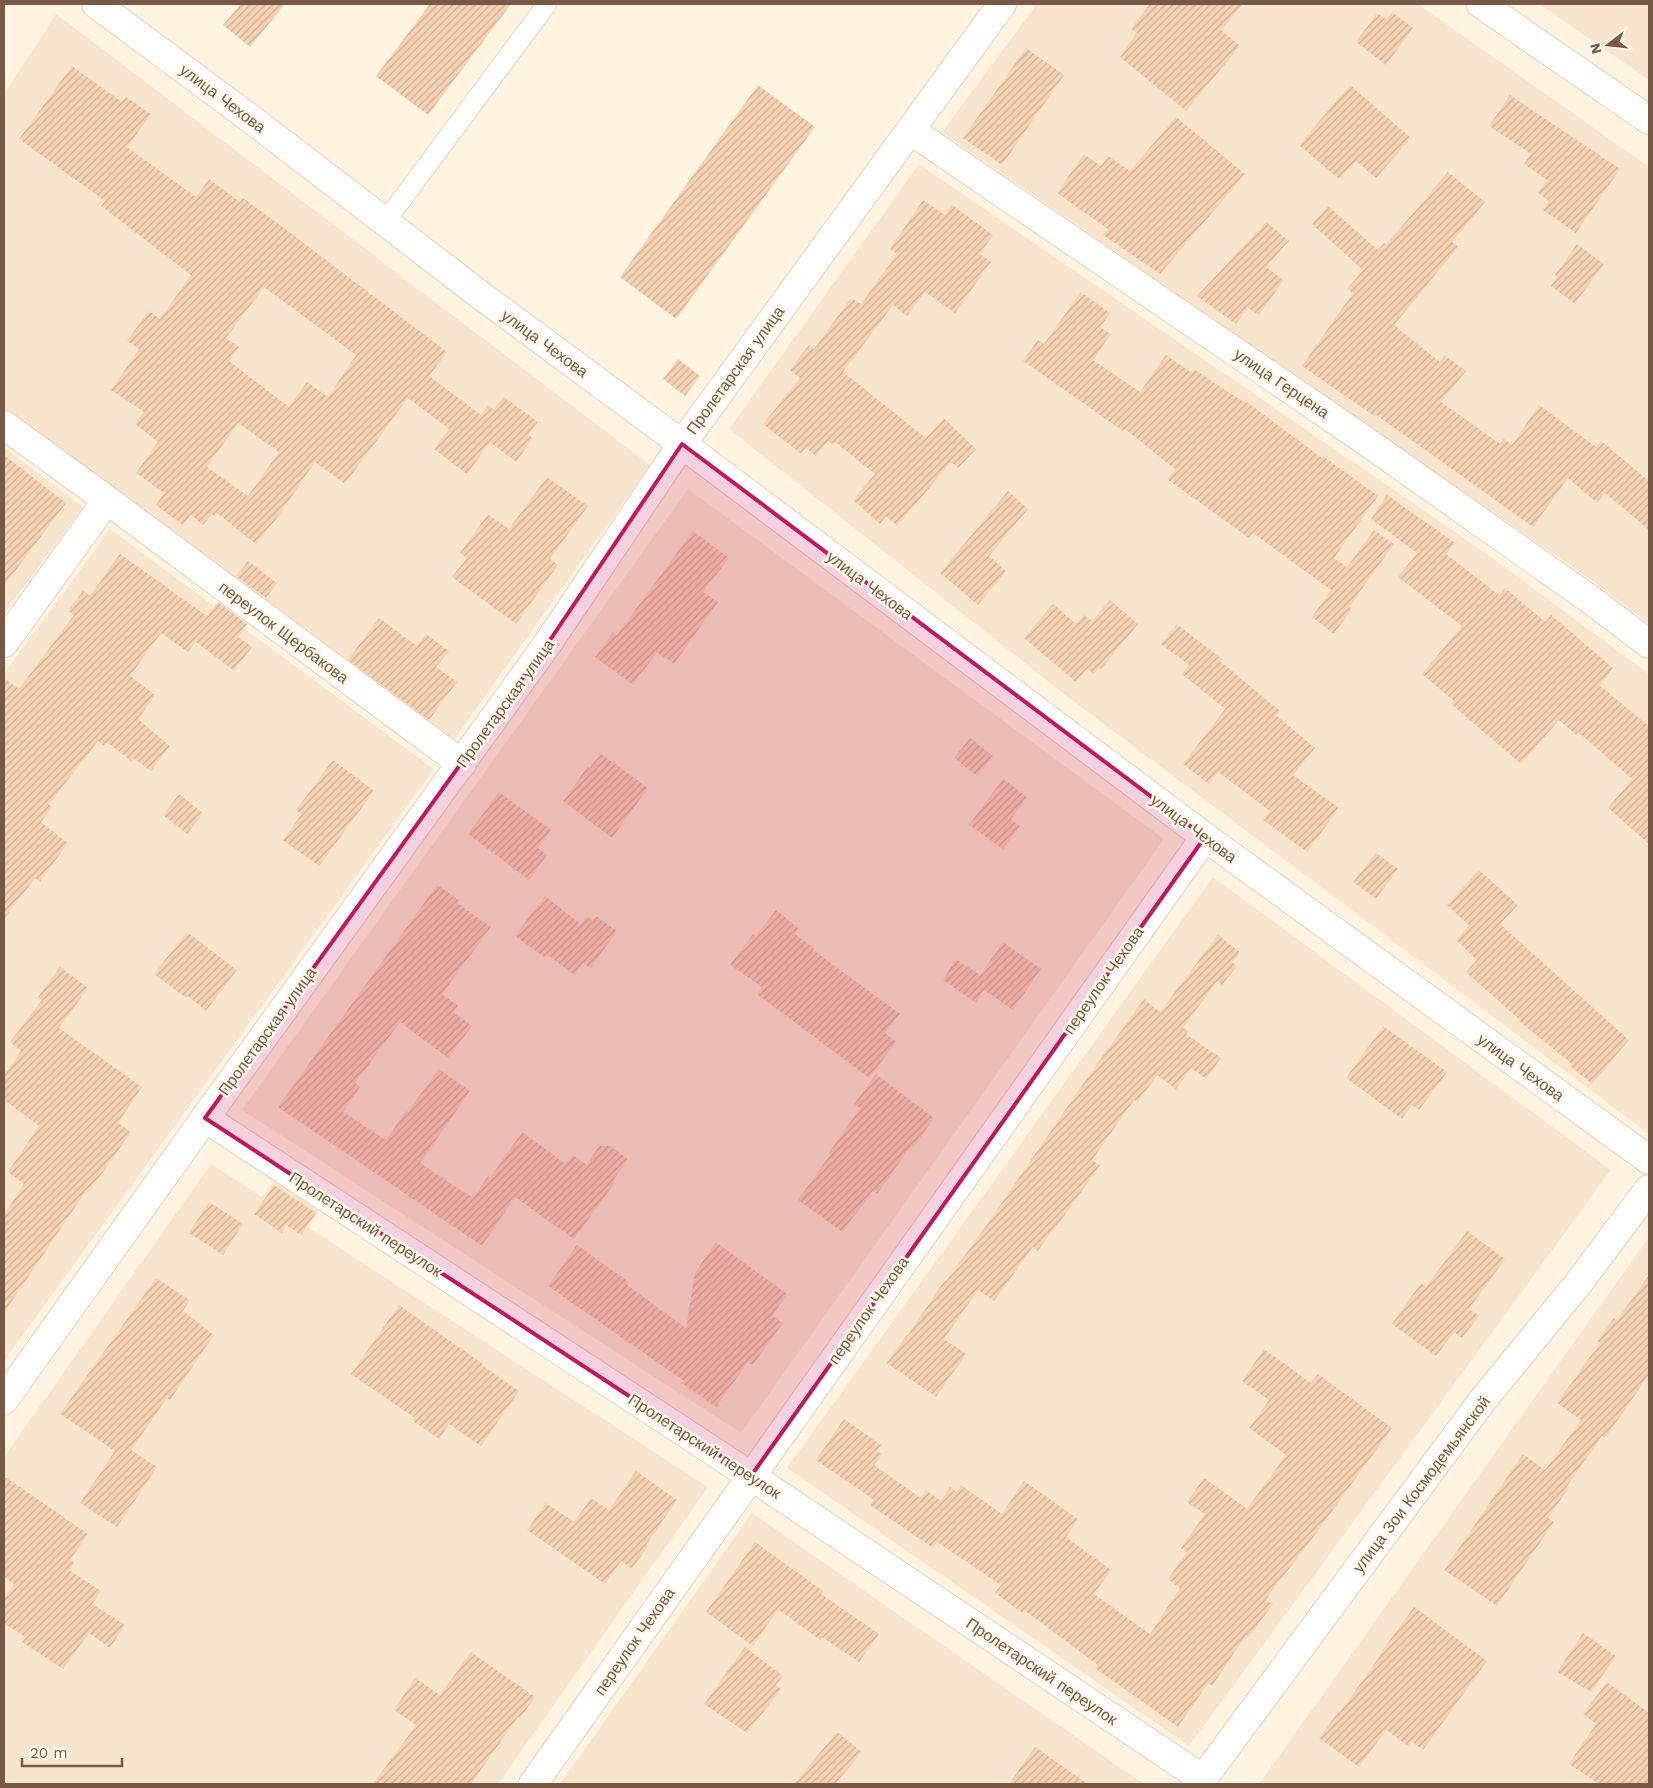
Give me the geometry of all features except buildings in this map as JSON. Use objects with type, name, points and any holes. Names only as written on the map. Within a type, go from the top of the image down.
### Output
[{"type":"street","name":"улица Чехова","points":[[96,4],[479,294],[682,444],[1204,837],[1649,1160]]},
{"type":"street","name":"Пролетарская улица","points":[[4,1400],[548,643],[682,444],[1002,4]]},
{"type":"street","points":[[1481,4],[1649,120]]},
{"type":"street","name":"улица Герцена","points":[[910,130],[1360,436],[1596,603],[1649,644]]},
{"type":"street","name":"переулок Щербакова","points":[[4,425],[462,764]]},
{"type":"street","points":[[4,643],[107,500]]},
{"type":"street","name":"переулок Чехова","points":[[533,1784],[1204,837]]},
{"type":"street","name":"Пролетарский переулок","points":[[205,1118],[750,1476],[1201,1782]]},
{"type":"street","name":"улица Зои Космодемьянской","points":[[1201,1782],[1471,1416],[1577,1285],[1649,1189]]},
{"type":"lane","points":[[385,222],[547,4]]},
{"type":"highlighted area","points":[[682,444],[1205,837],[751,1476],[205,1118],[548,643]]},
{"type":"shaded area","points":[[1037,4],[1418,4],[1649,167],[1649,624],[1594,582],[942,132]]},
{"type":"shaded area","points":[[1539,4],[1649,4],[1649,80]]},
{"type":"shaded area","points":[[56,14],[650,465],[451,744],[4,417],[4,94]]},
{"type":"shaded area","points":[[919,164],[1477,547],[1649,674],[1649,1134],[1064,694],[729,429]]},
{"type":"shaded area","points":[[4,448],[83,507],[4,614]]},
{"type":"shaded area","points":[[688,489],[1164,839],[741,1433],[242,1110]]},
{"type":"shaded area","points":[[110,529],[434,769],[4,1361],[4,674]]},
{"type":"shaded area","points":[[1213,877],[1611,1170],[1189,1746],[787,1468]]},
{"type":"shaded area","points":[[211,1164],[262,1197],[274,1181],[319,1211],[309,1228],[708,1487],[498,1784],[4,1784],[4,1457]]},
{"type":"shaded area","points":[[1649,1237],[1649,1784],[1259,1784]]},
{"type":"shaded area","points":[[752,1513],[1144,1784],[560,1784]]}]
